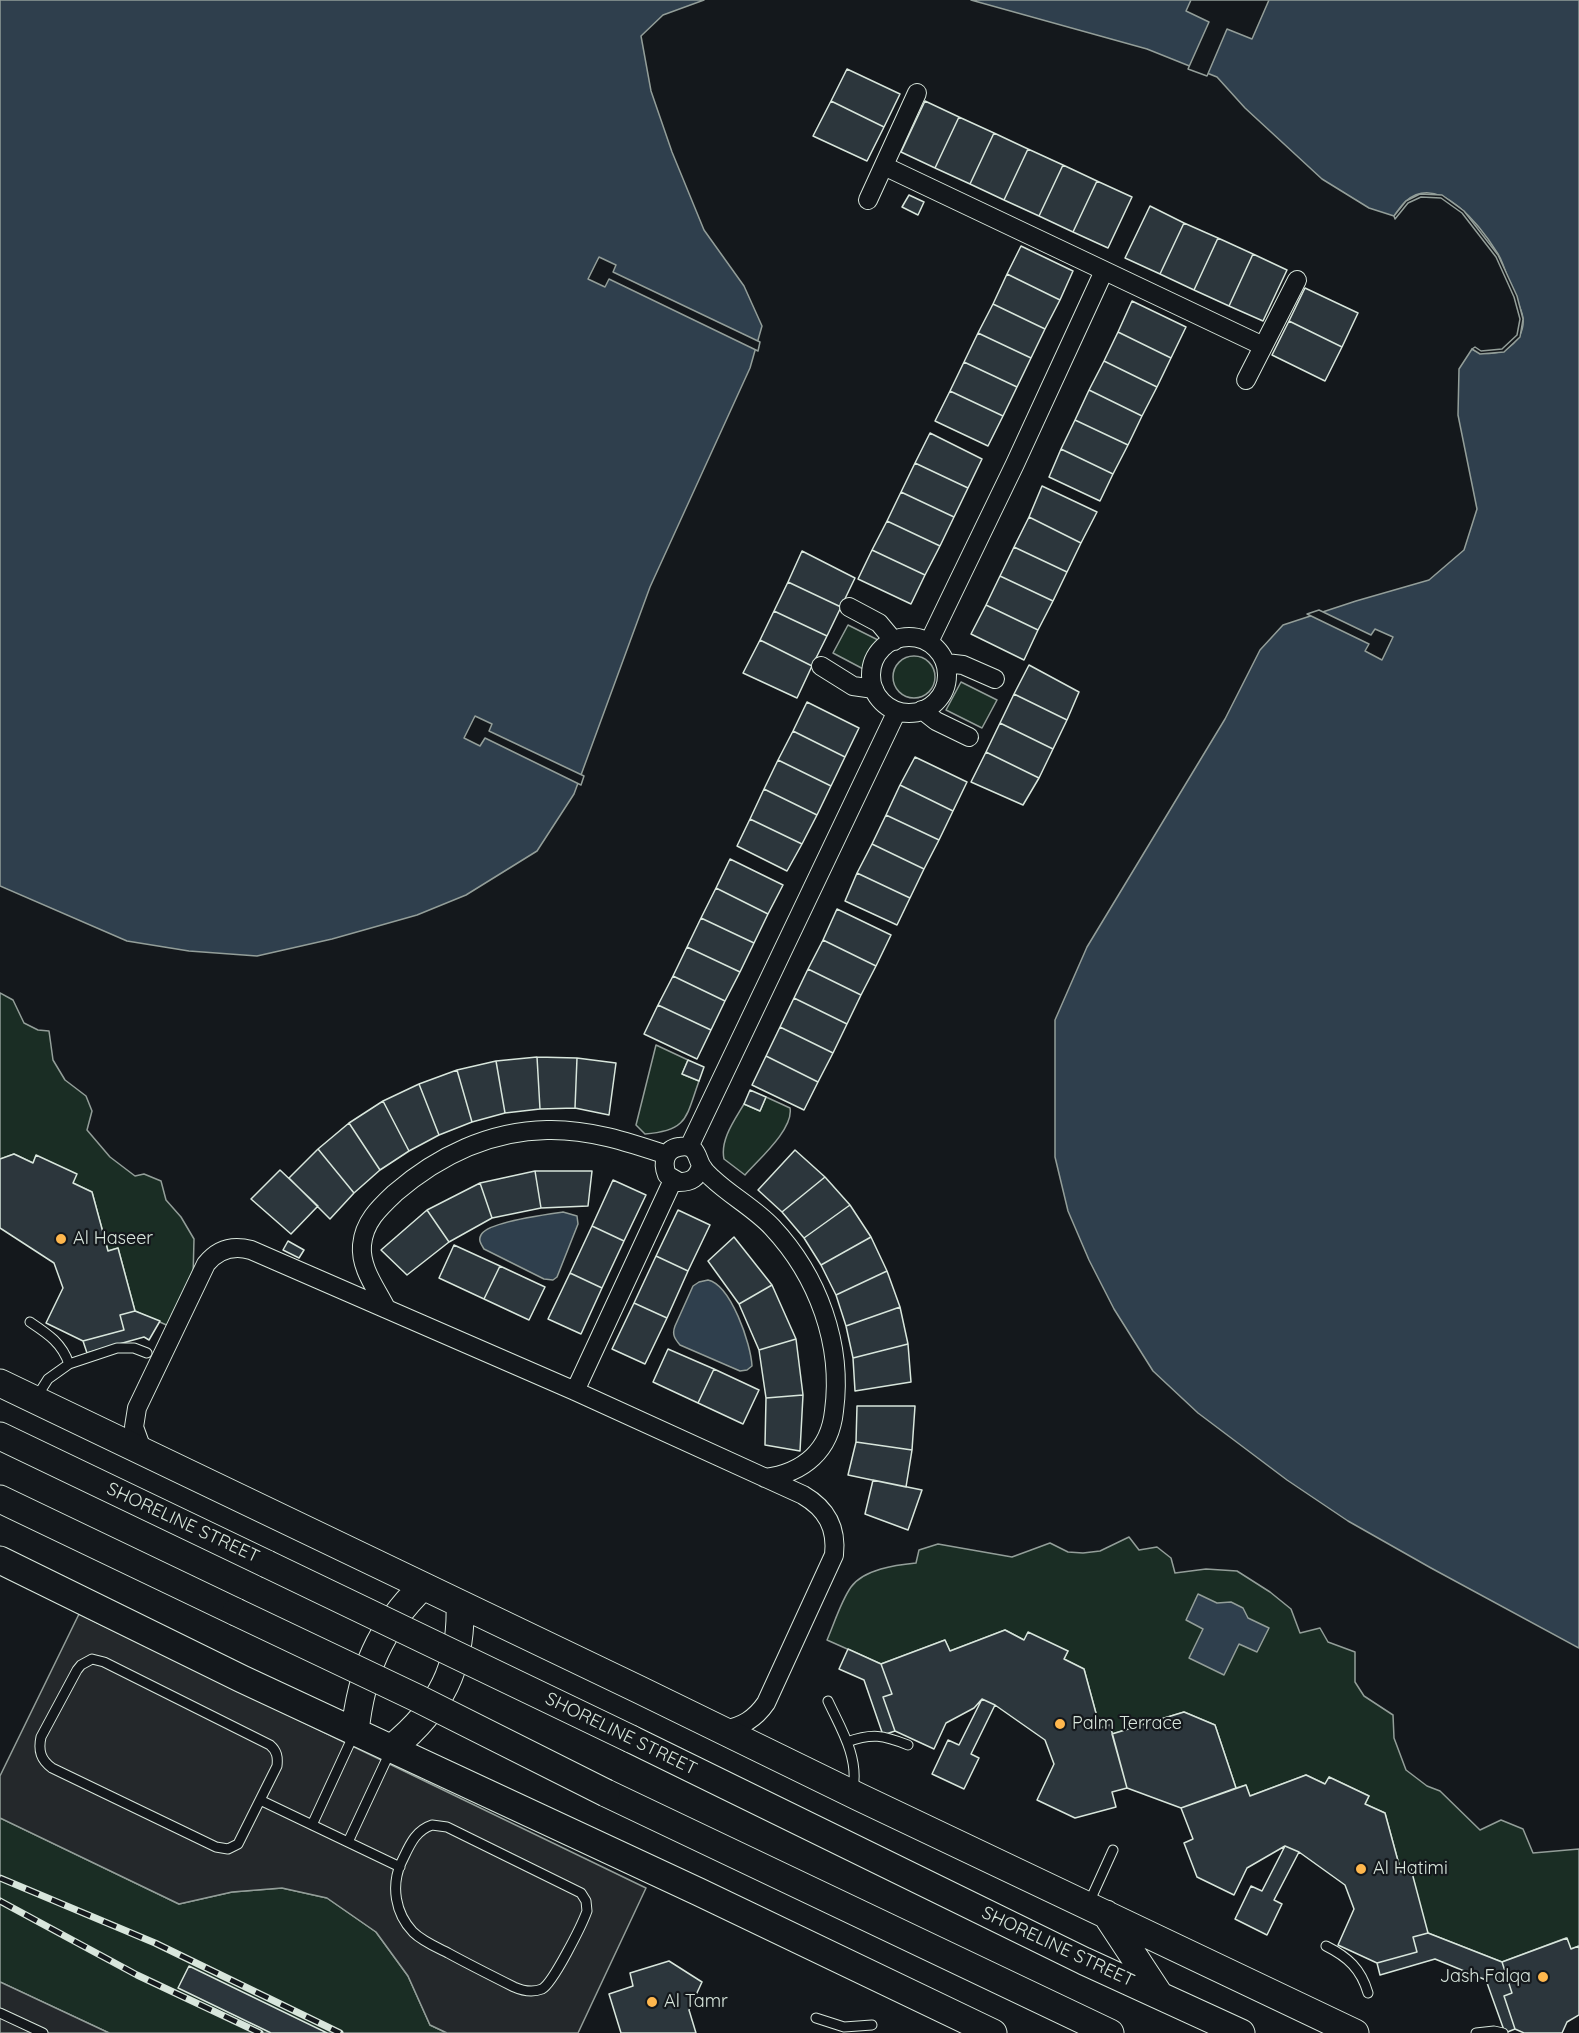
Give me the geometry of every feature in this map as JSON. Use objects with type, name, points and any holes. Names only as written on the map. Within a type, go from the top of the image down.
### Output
[{"type":"street","points":[[868,200],[917,93]]},
{"type":"street","points":[[884,166],[1263,346]]},
{"type":"street","points":[[928,642],[1016,465],[1104,271]]},
{"type":"street","points":[[1246,380],[1297,280]]},
{"type":"street","points":[[849,607],[879,623],[894,640]]},
{"type":"street","points":[[916,637],[928,642],[939,651],[946,663],[948,677],[944,691],[936,702],[911,713],[897,711],[886,705],[874,689],[872,671],[875,659],[882,649],[894,640],[916,637]]},
{"type":"street","points":[[946,663],[963,665],[995,679]]},
{"type":"street","points":[[821,666],[854,686],[874,689]]},
{"type":"street","points":[[922,710],[936,721],[969,737]]},
{"type":"street","points":[[689,1147],[897,711]]},
{"type":"street","points":[[386,1308],[363,1263],[361,1247],[364,1231],[371,1217],[382,1205],[422,1172],[445,1157],[494,1138],[520,1132],[546,1130],[599,1134],[667,1155]]},
{"type":"street","points":[[677,1147],[689,1147],[699,1156],[701,1166],[698,1175],[693,1180],[679,1182],[673,1180],[664,1168],[667,1155],[677,1147]]},
{"type":"street","points":[[701,1166],[771,1226],[789,1246],[816,1293],[826,1318],[832,1344],[836,1371],[836,1398],[833,1425],[829,1436],[807,1462],[788,1473],[765,1478]]},
{"type":"street","points":[[575,1391],[673,1180]]},
{"type":"street","points":[[143,1452],[134,1427],[135,1412],[203,1270],[211,1258],[230,1248],[250,1250],[386,1308],[803,1495],[823,1510],[834,1531],[836,1543],[834,1555],[766,1703],[748,1722],[723,1730]]},
{"type":"street","points":[[0,1383],[852,1794],[1355,2033]]},
{"type":"street","name":"SHORELINE STREET","points":[[0,1436],[631,1739],[1084,1961],[1241,2033]]},
{"type":"street","points":[[0,1498],[606,1793],[1110,2033]]},
{"type":"street","points":[[0,1560],[242,1679],[710,1897],[993,2033]]},
{"type":"street","points":[[355,1732],[362,1685],[380,1641],[409,1599],[423,1586]]},
{"type":"street","points":[[392,1748],[414,1730],[432,1709],[446,1685],[455,1659],[460,1604]]},
{"type":"street","points":[[1097,1910],[1158,1993]]},
{"type":"lane","points":[[30,1322],[58,1343],[69,1364]]},
{"type":"lane","points":[[34,1400],[48,1378],[69,1364],[117,1348],[134,1348],[147,1353]]},
{"type":"lane","points":[[92,1659],[99,1659],[270,1745],[277,1754],[278,1760],[260,1800],[238,1844],[233,1848],[222,1849],[52,1768],[40,1755],[41,1737],[81,1665],[92,1659]]},
{"type":"lane","points":[[828,1701],[851,1752],[854,1773],[852,1794]]},
{"type":"lane","points":[[312,1825],[355,1732]]},
{"type":"lane","points":[[847,1742],[860,1737],[876,1735],[908,1745]]},
{"type":"lane","points":[[348,1842],[392,1748]]},
{"type":"lane","points":[[260,1800],[400,1867]]},
{"type":"lane","points":[[432,1825],[440,1825],[573,1888],[581,1893],[586,1901],[587,1911],[549,1984],[541,1989],[523,1991],[428,1943],[414,1933],[403,1919],[396,1902],[395,1884],[400,1867],[414,1837],[432,1825]]},
{"type":"lane","points":[[1097,1910],[1113,1850]]},
{"type":"lane","points":[[1326,1946],[1355,1965],[1368,1993]]},
{"type":"lane","points":[[0,2013],[43,2033]]},
{"type":"lane","points":[[816,2018],[844,2027],[872,2025]]},
{"type":"lane","points":[[1476,2033],[1494,2031],[1503,2033]]},
{"type":"green space","points":[[848,625],[884,643],[869,672],[833,653]]},
{"type":"green space","points":[[914,656],[922,657],[929,662],[934,669],[934,685],[929,692],[922,697],[914,698],[906,697],[899,692],[894,685],[893,677],[894,669],[899,662],[906,657]]},
{"type":"green space","points":[[961,682],[997,700],[982,728],[946,710]]},
{"type":"green space","points":[[0,993],[13,1000],[24,1023],[38,1030],[49,1031],[53,1060],[65,1080],[86,1096],[92,1111],[87,1130],[110,1157],[135,1176],[144,1174],[161,1181],[166,1200],[181,1217],[194,1239],[193,1278],[171,1327],[135,1311],[118,1248],[108,1251],[92,1192],[73,1183],[36,1156],[33,1163],[14,1154],[0,1159]]},
{"type":"green space","points":[[656,1045],[688,1060],[682,1074],[699,1081],[688,1113],[678,1125],[670,1130],[645,1134],[636,1125]]},
{"type":"green space","points":[[766,1097],[790,1108],[790,1116],[781,1134],[745,1175],[724,1159],[724,1145],[744,1104],[760,1111]]},
{"type":"green space","points":[[1129,1537],[1139,1550],[1157,1547],[1171,1558],[1175,1573],[1206,1569],[1237,1571],[1270,1592],[1291,1609],[1300,1633],[1320,1628],[1328,1642],[1355,1652],[1355,1682],[1364,1696],[1393,1715],[1394,1738],[1406,1770],[1427,1786],[1440,1791],[1480,1830],[1501,1820],[1523,1829],[1533,1853],[1579,1849],[1579,1946],[1571,1949],[1566,1938],[1502,1962],[1428,1933],[1401,1872],[1385,1813],[1365,1804],[1369,1796],[1329,1777],[1325,1784],[1306,1775],[1250,1796],[1246,1785],[1236,1788],[1215,1725],[1184,1712],[1112,1734],[1110,1725],[1100,1728],[1084,1669],[1064,1659],[1068,1651],[1024,1640],[1005,1630],[950,1651],[945,1640],[881,1664],[827,1640],[844,1599],[857,1581],[881,1569],[916,1563],[919,1550],[938,1544],[1012,1557],[1050,1543],[1068,1552],[1083,1553],[1100,1551]]},
{"type":"green space","points":[[0,1818],[179,1904],[232,1892],[282,1888],[327,1898],[376,1932],[408,1976],[430,2025],[447,2033],[109,2033],[0,1982]]},
{"type":"shaded area","points":[[79,1614],[646,1888],[578,2033],[447,2033],[430,2025],[408,1976],[376,1932],[327,1898],[282,1888],[232,1892],[179,1904],[0,1818],[0,1776]]},
{"type":"shaded area","points":[[0,1982],[109,2033],[0,2033]]},
{"type":"water","points":[[0,0],[704,0],[663,15],[641,36],[651,91],[672,152],[704,230],[744,286],[762,326],[750,368],[650,587],[574,794],[537,851],[466,895],[417,915],[332,939],[257,956],[189,951],[127,941],[0,886]]},
{"type":"water","points":[[971,0],[1579,0],[1579,1648],[1348,1521],[1287,1480],[1198,1413],[1153,1371],[1114,1309],[1089,1260],[1068,1211],[1055,1157],[1055,1020],[1087,947],[1225,719],[1260,650],[1283,625],[1429,580],[1464,550],[1477,509],[1458,415],[1459,369],[1472,349],[1480,353],[1498,352],[1514,343],[1523,328],[1521,311],[1502,262],[1491,243],[1471,218],[1446,198],[1432,193],[1419,194],[1406,201],[1394,216],[1369,208],[1322,179],[1245,108],[1217,77],[1147,49]]},
{"type":"water","points":[[563,1212],[577,1216],[578,1224],[557,1277],[553,1280],[544,1279],[484,1249],[480,1242],[485,1230],[494,1226],[519,1219]]},
{"type":"water","points":[[708,1280],[724,1292],[744,1330],[752,1366],[747,1370],[740,1371],[680,1345],[675,1338],[675,1326],[693,1286]]},
{"type":"water","points":[[1198,1594],[1217,1603],[1231,1602],[1243,1608],[1248,1618],[1269,1628],[1257,1652],[1239,1644],[1224,1675],[1189,1658],[1203,1629],[1186,1620]]},
{"type":"pier","points":[[1191,0],[1269,0],[1252,39],[1227,29],[1207,76],[1188,69],[1209,22],[1186,11]]},
{"type":"pier","points":[[1420,194],[1442,195],[1464,211],[1498,255],[1517,296],[1523,319],[1520,337],[1504,352],[1480,354],[1472,349],[1475,347],[1481,351],[1502,349],[1517,335],[1520,319],[1514,297],[1496,257],[1462,213],[1441,198],[1421,197],[1408,203],[1395,219],[1394,216],[1406,201]]},
{"type":"pier","points":[[599,257],[616,265],[613,272],[760,342],[758,351],[609,279],[605,287],[588,279]]},
{"type":"pier","points":[[1319,610],[1371,635],[1375,629],[1393,637],[1382,660],[1365,651],[1369,644],[1307,614]]},
{"type":"pier","points":[[475,716],[492,724],[489,731],[584,776],[581,785],[485,738],[480,746],[464,738]]},
{"type":"building","points":[[847,69],[900,94],[884,127],[831,101]]},
{"type":"building","points":[[831,101],[884,127],[867,161],[813,136]]},
{"type":"building","points":[[925,101],[959,117],[935,168],[901,152]]},
{"type":"building","points":[[959,117],[994,133],[970,184],[935,168]]},
{"type":"building","points":[[994,133],[1028,149],[1004,200],[970,184]]},
{"type":"building","points":[[1028,149],[1063,165],[1039,216],[1004,200]]},
{"type":"building","points":[[1063,165],[1097,181],[1073,232],[1039,216]]},
{"type":"building","points":[[1097,181],[1132,197],[1108,248],[1073,232]]},
{"type":"building","points":[[909,195],[924,202],[918,215],[902,207]]},
{"type":"building","points":[[1150,206],[1184,223],[1160,274],[1125,258]]},
{"type":"building","points":[[1184,223],[1218,238],[1194,290],[1160,274]]},
{"type":"building","points":[[1218,238],[1253,254],[1229,306],[1194,290]]},
{"type":"building","points":[[1021,246],[1073,271],[1060,300],[1007,274]]},
{"type":"building","points":[[1253,254],[1287,270],[1263,321],[1229,306]]},
{"type":"building","points":[[1007,274],[1060,300],[1045,329],[993,304]]},
{"type":"building","points":[[1305,288],[1358,313],[1342,347],[1289,321]]},
{"type":"building","points":[[1132,301],[1186,327],[1171,358],[1118,332]]},
{"type":"building","points":[[993,304],[1045,329],[1031,358],[978,333]]},
{"type":"building","points":[[1289,321],[1342,347],[1325,381],[1272,355]]},
{"type":"building","points":[[1118,332],[1171,358],[1157,387],[1104,361]]},
{"type":"building","points":[[978,333],[1031,358],[1017,387],[964,362]]},
{"type":"building","points":[[1104,361],[1157,387],[1142,416],[1089,390]]},
{"type":"building","points":[[964,362],[1017,387],[1003,416],[950,391]]},
{"type":"building","points":[[1089,390],[1142,416],[1128,445],[1075,420]]},
{"type":"building","points":[[950,391],[1003,416],[988,446],[935,421]]},
{"type":"building","points":[[1075,420],[1128,445],[1113,474],[1061,449]]},
{"type":"building","points":[[930,433],[982,459],[968,488],[915,463]]},
{"type":"building","points":[[1061,449],[1113,474],[1100,501],[1049,477]]},
{"type":"building","points":[[915,463],[968,488],[954,517],[901,492]]},
{"type":"building","points":[[1042,486],[1097,512],[1081,543],[1029,517]]},
{"type":"building","points":[[901,492],[954,517],[940,546],[887,521]]},
{"type":"building","points":[[1029,517],[1081,543],[1067,572],[1014,547]]},
{"type":"building","points":[[887,521],[940,546],[925,575],[872,550]]},
{"type":"building","points":[[1014,547],[1067,572],[1053,601],[1000,576]]},
{"type":"building","points":[[872,550],[925,575],[911,604],[858,579]]},
{"type":"building","points":[[802,551],[855,578],[841,607],[788,582]]},
{"type":"building","points":[[1000,576],[1053,601],[1038,630],[986,605]]},
{"type":"building","points":[[788,582],[841,607],[827,636],[774,611]]},
{"type":"building","points":[[986,605],[1038,630],[1024,660],[971,634]]},
{"type":"building","points":[[774,611],[827,636],[812,666],[760,640]]},
{"type":"building","points":[[760,640],[812,666],[797,698],[743,673]]},
{"type":"building","points":[[1029,665],[1079,692],[1067,720],[1014,694]]},
{"type":"building","points":[[1014,694],[1067,720],[1053,749],[1000,723]]},
{"type":"building","points":[[807,702],[859,728],[845,757],[793,731]]},
{"type":"building","points":[[1000,723],[1053,749],[1039,778],[986,752]]},
{"type":"building","points":[[793,731],[845,757],[831,786],[778,760]]},
{"type":"building","points":[[986,752],[1039,778],[1023,805],[971,782]]},
{"type":"building","points":[[915,757],[967,782],[953,811],[900,785]]},
{"type":"building","points":[[778,760],[831,786],[817,815],[764,789]]},
{"type":"building","points":[[900,785],[953,811],[939,840],[886,815]]},
{"type":"building","points":[[764,789],[817,815],[802,844],[750,819]]},
{"type":"building","points":[[886,815],[939,840],[924,869],[872,844]]},
{"type":"building","points":[[750,819],[802,844],[787,871],[737,846]]},
{"type":"building","points":[[872,844],[924,869],[910,898],[857,873]]},
{"type":"building","points":[[730,859],[783,885],[768,914],[716,888]]},
{"type":"building","points":[[857,873],[910,898],[897,925],[845,901]]},
{"type":"building","points":[[716,888],[768,914],[754,943],[701,918]]},
{"type":"building","points":[[837,909],[891,935],[876,966],[823,940]]},
{"type":"building","points":[[701,918],[754,943],[740,972],[687,947]]},
{"type":"building","points":[[823,940],[876,966],[861,995],[808,969]]},
{"type":"building","points":[[687,947],[740,972],[725,1001],[673,976]]},
{"type":"building","points":[[808,969],[861,995],[847,1024],[794,998]]},
{"type":"building","points":[[673,976],[725,1001],[711,1030],[658,1005]]},
{"type":"building","points":[[794,998],[847,1024],[833,1053],[780,1027]]},
{"type":"building","points":[[658,1005],[711,1030],[697,1059],[644,1034]]},
{"type":"building","points":[[780,1027],[833,1053],[818,1082],[766,1056]]},
{"type":"building","points":[[766,1056],[818,1082],[804,1110],[752,1085]]},
{"type":"building","points":[[537,1057],[540,1109],[505,1113],[496,1061]]},
{"type":"building","points":[[537,1057],[577,1058],[575,1108],[540,1109]]},
{"type":"building","points":[[577,1058],[616,1063],[609,1115],[575,1108]]},
{"type":"building","points":[[688,1060],[704,1067],[699,1081],[682,1074]]},
{"type":"building","points":[[496,1061],[505,1113],[472,1122],[457,1070]]},
{"type":"building","points":[[457,1070],[472,1122],[439,1135],[419,1084]]},
{"type":"building","points":[[419,1084],[439,1135],[409,1151],[383,1101]]},
{"type":"building","points":[[750,1090],[766,1097],[760,1111],[744,1104]]},
{"type":"building","points":[[383,1101],[409,1151],[380,1170],[349,1123]]},
{"type":"building","points":[[349,1123],[380,1170],[354,1193],[318,1149]]},
{"type":"building","points":[[318,1149],[354,1193],[330,1219],[289,1178]]},
{"type":"building","points":[[795,1150],[825,1177],[782,1212],[758,1190]]},
{"type":"building","name":"Al Haseer","points":[[14,1154],[33,1163],[36,1155],[77,1174],[73,1183],[92,1192],[108,1251],[118,1248],[135,1311],[120,1315],[124,1330],[83,1341],[46,1323],[63,1288],[54,1263],[0,1228],[0,1159]]},
{"type":"building","points":[[280,1170],[318,1206],[291,1234],[251,1199]]},
{"type":"building","points":[[535,1171],[541,1208],[492,1218],[480,1183]]},
{"type":"building","points":[[535,1171],[592,1171],[588,1206],[541,1208]]},
{"type":"building","points":[[825,1177],[850,1205],[804,1238],[782,1212]]},
{"type":"building","points":[[613,1180],[646,1195],[624,1241],[592,1226]]},
{"type":"building","points":[[480,1183],[492,1218],[449,1242],[427,1210]]},
{"type":"building","points":[[850,1205],[871,1237],[821,1265],[804,1238]]},
{"type":"building","points":[[427,1210],[449,1242],[407,1275],[381,1250]]},
{"type":"building","points":[[678,1210],[710,1225],[688,1271],[656,1256]]},
{"type":"building","points":[[592,1226],[624,1241],[602,1288],[570,1273]]},
{"type":"building","points":[[734,1237],[772,1285],[739,1304],[708,1261]]},
{"type":"building","points":[[871,1237],[887,1271],[836,1295],[821,1265]]},
{"type":"building","points":[[288,1241],[304,1250],[299,1258],[283,1250]]},
{"type":"building","points":[[454,1245],[500,1266],[484,1299],[439,1278]]},
{"type":"building","points":[[656,1256],[688,1271],[667,1318],[634,1303]]},
{"type":"building","points":[[500,1266],[545,1287],[529,1320],[484,1299]]},
{"type":"building","points":[[887,1271],[900,1307],[846,1326],[836,1295]]},
{"type":"building","points":[[570,1273],[602,1288],[581,1334],[548,1319]]},
{"type":"building","points":[[772,1285],[796,1339],[759,1350],[739,1304]]},
{"type":"building","points":[[634,1303],[667,1318],[645,1364],[612,1349]]},
{"type":"building","points":[[900,1307],[908,1344],[853,1358],[846,1326]]},
{"type":"building","points":[[135,1311],[160,1321],[149,1340],[144,1337],[87,1353],[83,1341],[124,1330],[120,1315]]},
{"type":"building","points":[[796,1339],[803,1395],[766,1398],[759,1350]]},
{"type":"building","points":[[908,1344],[911,1382],[855,1391],[853,1358]]},
{"type":"building","points":[[668,1349],[714,1369],[698,1403],[653,1382]]},
{"type":"building","points":[[714,1369],[759,1390],[743,1424],[698,1403]]},
{"type":"building","points":[[803,1395],[800,1451],[765,1445],[766,1398]]},
{"type":"building","points":[[857,1406],[915,1406],[912,1450],[856,1442]]},
{"type":"building","points":[[856,1442],[912,1450],[906,1487],[848,1475]]},
{"type":"building","points":[[873,1480],[922,1490],[908,1530],[865,1514]]},
{"type":"building","name":"Palm Terrace","points":[[1005,1630],[1024,1640],[1028,1632],[1068,1651],[1064,1659],[1084,1669],[1100,1728],[1110,1725],[1127,1788],[1112,1792],[1116,1807],[1075,1818],[1037,1800],[1054,1764],[1045,1740],[995,1705],[982,1699],[974,1708],[946,1723],[934,1749],[895,1731],[883,1697],[892,1694],[881,1664],[945,1640],[950,1651]]},
{"type":"building","points":[[848,1649],[881,1664],[892,1694],[883,1697],[895,1731],[883,1735],[864,1680],[839,1669]]},
{"type":"building","points":[[982,1699],[995,1705],[971,1754],[979,1758],[964,1789],[932,1774],[948,1740],[959,1745]]},
{"type":"building","points":[[1184,1712],[1215,1725],[1236,1788],[1181,1808],[1127,1788],[1112,1734]]},
{"type":"building","name":"Al Hatimi","points":[[1306,1775],[1325,1784],[1329,1777],[1369,1796],[1365,1804],[1385,1813],[1401,1872],[1411,1869],[1428,1933],[1413,1937],[1417,1952],[1377,1963],[1338,1945],[1354,1909],[1345,1885],[1299,1852],[1285,1846],[1247,1868],[1234,1895],[1197,1877],[1184,1843],[1193,1839],[1181,1808],[1246,1785],[1250,1796]]},
{"type":"building","points":[[1285,1846],[1299,1852],[1274,1900],[1282,1904],[1267,1935],[1235,1919],[1251,1886],[1262,1891]]},
{"type":"building","points":[[1428,1933],[1502,1962],[1512,1993],[1504,1996],[1515,2029],[1505,2033],[1486,1980],[1435,1959],[1380,1975],[1377,1963],[1417,1952],[1413,1937]]},
{"type":"building","name":"Jash Falqa","points":[[1567,1938],[1571,1949],[1579,1946],[1579,2015],[1567,2022],[1562,2033],[1524,2033],[1515,2029],[1504,1996],[1512,1993],[1502,1962]]},
{"type":"building","name":"Al Tamr","points":[[669,1961],[702,1982],[689,2010],[696,2033],[621,2033],[609,1994],[633,1986],[630,1973]]},
{"type":"building","points":[[189,1966],[327,2033],[271,2033],[178,1988]]},
{"type":"railway","points":[[0,1878],[155,1943],[340,2033]]},
{"type":"railway","points":[[0,1901],[137,1975],[260,2033]]},
{"type":"place","name":"Al Haseer","points":[[61,1239]]},
{"type":"place","name":"Palm Terrace","points":[[1060,1724]]},
{"type":"place","name":"Al Hatimi","points":[[1361,1869]]},
{"type":"place","name":"Jash Falqa","points":[[1543,1977]]},
{"type":"place","name":"Al Tamr","points":[[652,2002]]}]
